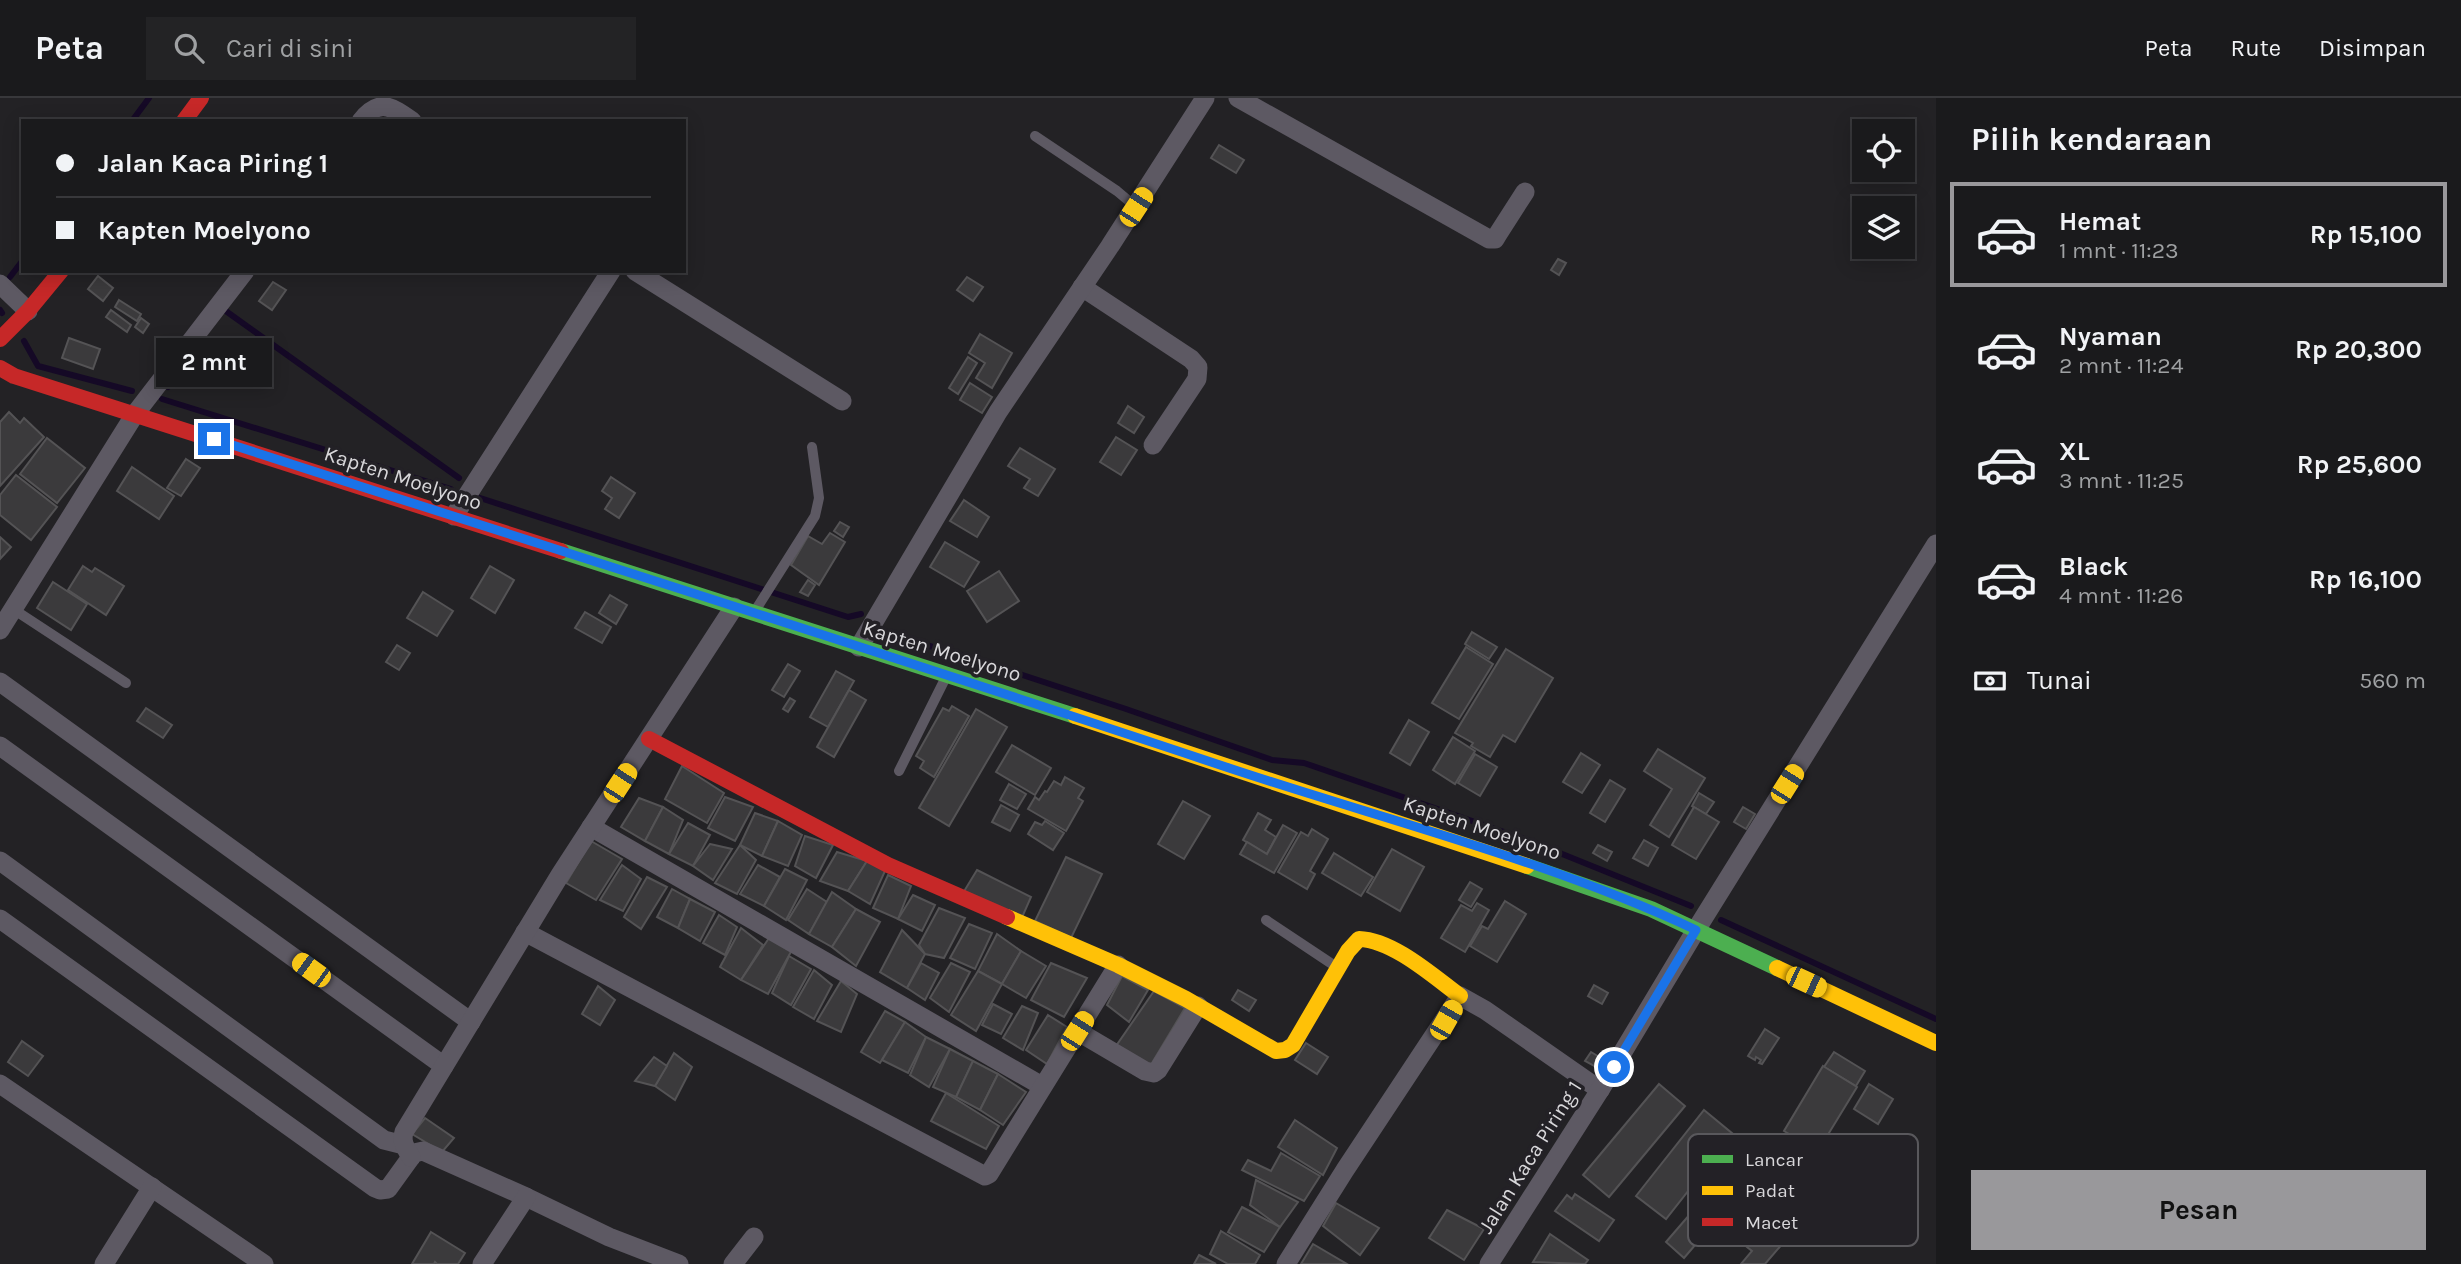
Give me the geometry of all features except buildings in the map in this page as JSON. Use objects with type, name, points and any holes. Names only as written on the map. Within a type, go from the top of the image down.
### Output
[{"type":"street","points":[[185,119],[201,98]]},
{"type":"street","points":[[859,648],[998,412],[1136,207],[1205,98]]},
{"type":"street","points":[[1238,98],[1489,239],[1495,239],[1499,234],[1525,192]]},
{"type":"street","points":[[363,119],[381,102],[409,119]]},
{"type":"street","points":[[0,339],[59,273]]},
{"type":"street","points":[[0,630],[135,414],[243,273]]},
{"type":"street","points":[[454,516],[610,273]]},
{"type":"street","points":[[638,273],[842,401]]},
{"type":"street","points":[[0,284],[28,311]]},
{"type":"street","points":[[1082,287],[1191,359],[1198,367],[1197,379],[1153,445]]},
{"type":"street","name":"Kapten Moelyono","points":[[0,368],[14,376],[947,674],[1604,891],[1696,930],[1936,1043]]},
{"type":"street","name":"Jalan Kaca Piring 1","points":[[1489,1264],[1600,1090],[1936,544]]},
{"type":"street","points":[[0,919],[375,1188],[380,1191],[388,1189],[407,1151],[402,1138],[404,1132],[592,827],[734,607]]},
{"type":"street","points":[[0,682],[471,1022]]},
{"type":"street","points":[[649,739],[888,865],[1118,965],[1198,1006],[1265,1047],[1276,1051],[1293,1045],[1355,941],[1363,938],[1374,940],[1402,956],[1600,1090]]},
{"type":"street","points":[[0,746],[444,1066]]},
{"type":"street","points":[[592,827],[1042,1086]]},
{"type":"street","points":[[0,861],[384,1140],[414,1153],[423,1151],[609,1237],[679,1264]]},
{"type":"street","points":[[526,932],[985,1176],[989,1174],[1118,965]]},
{"type":"street","points":[[1286,1264],[1460,996]]},
{"type":"street","points":[[1077,1031],[1145,1071],[1154,1073],[1198,1006]]},
{"type":"street","points":[[0,1084],[264,1264]]},
{"type":"street","points":[[104,1264],[152,1187]]},
{"type":"street","points":[[482,1264],[526,1197]]},
{"type":"street","points":[[733,1264],[754,1237]]},
{"type":"lane","points":[[1035,136],[1117,191],[1136,207]]},
{"type":"lane","points":[[754,614],[814,516],[818,498],[812,447]]},
{"type":"lane","points":[[13,609],[126,683]]},
{"type":"lane","points":[[899,771],[947,674]]},
{"type":"lane","points":[[1266,920],[1339,968]]},
{"type":"waterway","points":[[133,119],[149,98]]},
{"type":"waterway","points":[[10,277],[21,263]]},
{"type":"waterway","points":[[221,311],[223,309],[459,478]]},
{"type":"waterway","points":[[24,341],[38,366],[132,391]]},
{"type":"waterway","points":[[168,387],[177,374]]},
{"type":"waterway","points":[[162,399],[451,489]]},
{"type":"waterway","points":[[477,497],[848,617],[861,614]]},
{"type":"waterway","points":[[881,632],[971,658],[1272,760],[1304,763],[1530,841],[1691,906]]},
{"type":"waterway","points":[[1721,920],[1936,1019]]},
{"type":"traffic: fast","points":[[561,551],[1075,716]]},
{"type":"traffic: fast","points":[[1527,866],[1651,909],[1777,968]]},
{"type":"traffic: slow","points":[[1075,716],[1527,866]]},
{"type":"traffic: slow","points":[[1007,917],[1118,965],[1186,999],[1276,1051],[1293,1045],[1348,951],[1359,939],[1372,941],[1399,952],[1460,996]]},
{"type":"traffic: slow","points":[[1777,968],[1936,1043]]},
{"type":"traffic: jam","points":[[185,119],[201,98]]},
{"type":"traffic: jam","points":[[0,339],[59,273]]},
{"type":"traffic: jam","points":[[0,368],[14,376],[561,551]]},
{"type":"traffic: jam","points":[[649,739],[888,865],[1007,917]]},
{"type":"route","points":[[214,439],[1440,835],[1604,891],[1696,930],[1614,1067]]}]
